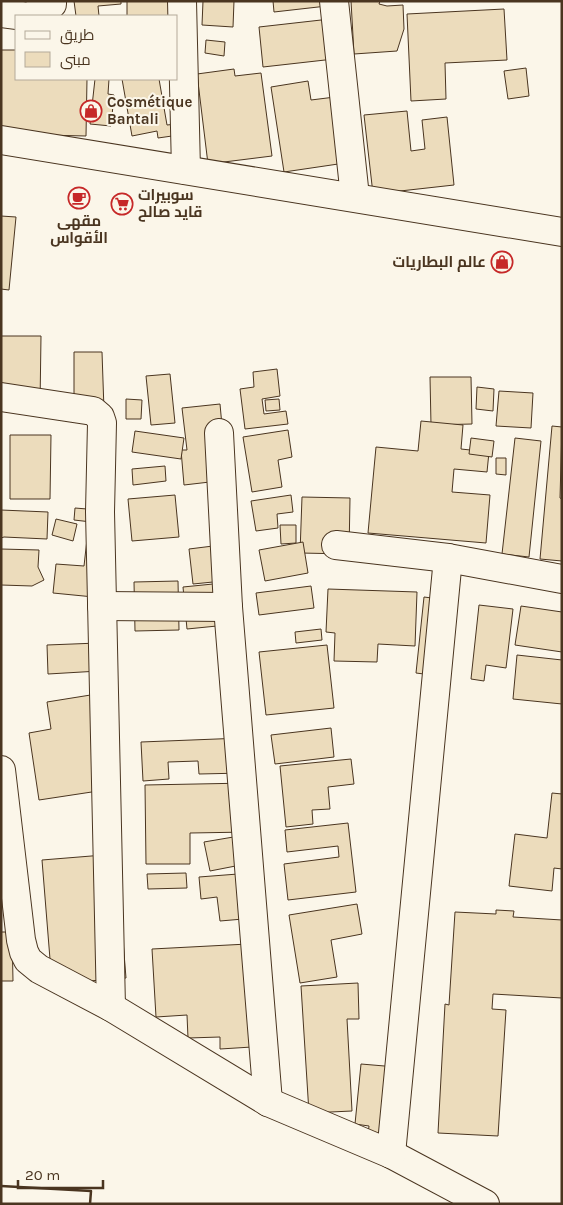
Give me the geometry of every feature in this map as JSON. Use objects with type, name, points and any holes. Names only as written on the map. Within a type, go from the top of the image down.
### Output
[{"type":"street","points":[[33,15],[52,4],[52,1]]},
{"type":"street","points":[[182,1],[186,170]]},
{"type":"street","points":[[334,1],[355,197]]},
{"type":"street","points":[[1,13],[15,15]]},
{"type":"street","points":[[1,140],[562,232]]},
{"type":"street","points":[[1,397],[93,411],[100,417],[102,423],[100,512],[110,1007]]},
{"type":"street","points":[[219,433],[228,607],[268,1102]]},
{"type":"street","points":[[336,545],[448,558],[562,579]]},
{"type":"street","points":[[391,1154],[448,558]]},
{"type":"street","points":[[102,606],[228,607]]},
{"type":"street","points":[[1,770],[21,940],[28,960],[39,969],[110,1007],[268,1102],[391,1154],[485,1204]]},
{"type":"building","points":[[74,1],[121,1],[121,4],[98,6],[99,15],[76,15]]},
{"type":"building","points":[[127,1],[193,1],[177,15],[127,15]]},
{"type":"building","points":[[203,1],[234,1],[233,27],[202,25]]},
{"type":"building","points":[[273,1],[326,1],[327,6],[274,12]]},
{"type":"building","points":[[351,1],[380,1],[379,4],[387,6],[403,5],[404,29],[397,51],[354,54]]},
{"type":"building","points":[[504,9],[507,60],[445,63],[446,99],[411,101],[407,14]]},
{"type":"building","points":[[330,19],[334,59],[263,67],[259,27]]},
{"type":"building","points":[[206,40],[225,42],[224,56],[205,53]]},
{"type":"building","points":[[1,50],[15,50],[15,80],[87,80],[86,136],[1,134]]},
{"type":"building","points":[[526,68],[529,96],[508,99],[504,71]]},
{"type":"building","points":[[234,69],[235,76],[261,73],[272,156],[208,164],[197,74]]},
{"type":"building","points":[[95,80],[109,80],[108,94],[114,95],[111,126],[90,124]]},
{"type":"building","points":[[122,80],[159,80],[167,125],[177,124],[179,135],[158,138],[157,131],[132,136]]},
{"type":"building","points":[[308,81],[311,100],[335,97],[345,163],[284,172],[271,87]]},
{"type":"building","points":[[407,111],[411,151],[425,149],[422,120],[447,117],[454,185],[373,194],[364,115]]},
{"type":"building","points":[[1,216],[16,217],[9,290],[1,289]]},
{"type":"building","points":[[1,336],[41,336],[40,405],[1,405]]},
{"type":"building","points":[[74,352],[102,352],[104,410],[74,410]]},
{"type":"building","points":[[277,369],[280,396],[262,399],[264,414],[286,411],[288,424],[245,429],[240,389],[254,387],[253,372]]},
{"type":"building","points":[[170,374],[175,423],[151,425],[146,376]]},
{"type":"building","points":[[430,377],[471,377],[472,424],[431,425]]},
{"type":"building","points":[[477,387],[494,389],[493,411],[476,409]]},
{"type":"building","points":[[499,391],[533,393],[531,428],[496,426]]},
{"type":"building","points":[[126,399],[142,400],[141,419],[126,419]]},
{"type":"building","points":[[279,399],[280,410],[266,411],[265,400]]},
{"type":"building","points":[[220,404],[227,480],[184,485],[181,450],[187,450],[182,408]]},
{"type":"building","points":[[421,421],[463,425],[461,449],[489,452],[487,472],[454,469],[452,492],[490,495],[486,543],[368,533],[376,447],[418,451]]},
{"type":"building","points":[[552,426],[562,427],[560,498],[562,499],[562,561],[540,559]]},
{"type":"building","points":[[288,430],[292,457],[278,460],[282,487],[252,492],[243,437]]},
{"type":"building","points":[[135,431],[184,438],[181,459],[132,452]]},
{"type":"building","points":[[10,435],[51,435],[50,499],[10,499]]},
{"type":"building","points":[[471,438],[494,441],[492,457],[469,454]]},
{"type":"building","points":[[515,438],[541,441],[529,557],[502,554]]},
{"type":"building","points":[[496,458],[506,458],[506,475],[496,474]]},
{"type":"building","points":[[165,466],[166,481],[133,485],[132,469]]},
{"type":"building","points":[[175,495],[179,537],[132,541],[128,499]]},
{"type":"building","points":[[291,495],[293,512],[277,514],[278,528],[256,531],[251,501]]},
{"type":"building","points":[[302,497],[350,498],[349,554],[300,553]]},
{"type":"building","points":[[75,508],[111,511],[109,524],[74,520]]},
{"type":"building","points":[[1,510],[48,512],[47,539],[1,538]]},
{"type":"building","points":[[56,519],[77,524],[73,541],[52,535]]},
{"type":"building","points":[[280,525],[296,525],[296,543],[281,544]]},
{"type":"building","points":[[88,530],[104,598],[53,593],[56,564],[84,566]]},
{"type":"building","points":[[303,542],[308,573],[265,581],[259,550]]},
{"type":"building","points":[[229,544],[233,580],[193,584],[189,549]]},
{"type":"building","points":[[1,549],[39,550],[38,567],[44,580],[32,586],[1,585]]},
{"type":"building","points":[[178,581],[179,630],[135,631],[134,582]]},
{"type":"building","points":[[233,582],[237,624],[187,629],[183,587]]},
{"type":"building","points":[[311,586],[314,608],[259,615],[256,593]]},
{"type":"building","points":[[328,589],[417,592],[415,646],[378,644],[377,662],[334,661],[335,633],[326,632]]},
{"type":"building","points":[[424,597],[456,601],[447,677],[416,673]]},
{"type":"building","points":[[479,605],[513,609],[506,668],[486,665],[484,681],[471,679]]},
{"type":"building","points":[[521,606],[562,612],[562,652],[515,645]]},
{"type":"building","points":[[321,629],[322,640],[296,643],[295,632]]},
{"type":"building","points":[[98,643],[99,671],[48,674],[47,645]]},
{"type":"building","points":[[327,645],[334,708],[266,715],[259,652]]},
{"type":"building","points":[[517,655],[562,660],[562,704],[513,699]]},
{"type":"building","points":[[103,693],[118,788],[39,800],[29,733],[51,729],[47,702]]},
{"type":"building","points":[[331,728],[334,757],[275,764],[271,735]]},
{"type":"building","points":[[242,738],[244,773],[199,774],[198,761],[168,762],[169,779],[143,781],[141,742]]},
{"type":"building","points":[[351,759],[354,784],[328,787],[330,809],[312,810],[313,824],[286,827],[280,766]]},
{"type":"building","points":[[248,783],[249,832],[190,833],[190,864],[146,864],[145,785]]},
{"type":"building","points":[[552,793],[562,794],[562,869],[554,868],[552,891],[509,886],[515,834],[547,838]]},
{"type":"building","points":[[348,823],[356,892],[288,900],[284,864],[339,857],[338,846],[287,852],[285,830]]},
{"type":"building","points":[[251,834],[256,862],[210,871],[204,842]]},
{"type":"building","points":[[116,854],[126,978],[52,984],[42,860]]},
{"type":"building","points":[[186,873],[187,888],[148,889],[147,874]]},
{"type":"building","points":[[251,873],[255,918],[220,921],[217,897],[201,899],[199,877]]},
{"type":"building","points":[[357,904],[362,934],[331,940],[337,977],[300,983],[289,915]]},
{"type":"building","points":[[496,910],[514,911],[513,917],[562,920],[562,998],[493,994],[492,1009],[506,1010],[498,1136],[438,1133],[445,1004],[449,1005],[455,912],[496,914]]},
{"type":"building","points":[[1,932],[12,932],[13,981],[1,981]]},
{"type":"building","points":[[267,943],[252,1047],[220,1049],[220,1037],[188,1038],[187,1015],[156,1017],[152,949]]},
{"type":"building","points":[[358,983],[359,1019],[347,1019],[352,1111],[309,1113],[301,986]]},
{"type":"building","points":[[361,1064],[408,1068],[401,1137],[368,1134],[369,1126],[355,1124]]},
{"type":"wall","points":[[1,1186],[91,1191],[90,1204]]},
{"type":"place","name":"Cosmétique Bantali","points":[[91,111]]},
{"type":"place","name":"مقهى الأقواس","points":[[79,198]]},
{"type":"place","name":"سوبيرات قايد صالح","points":[[122,204]]},
{"type":"place","name":"عالم البطاريات","points":[[502,262]]}]
